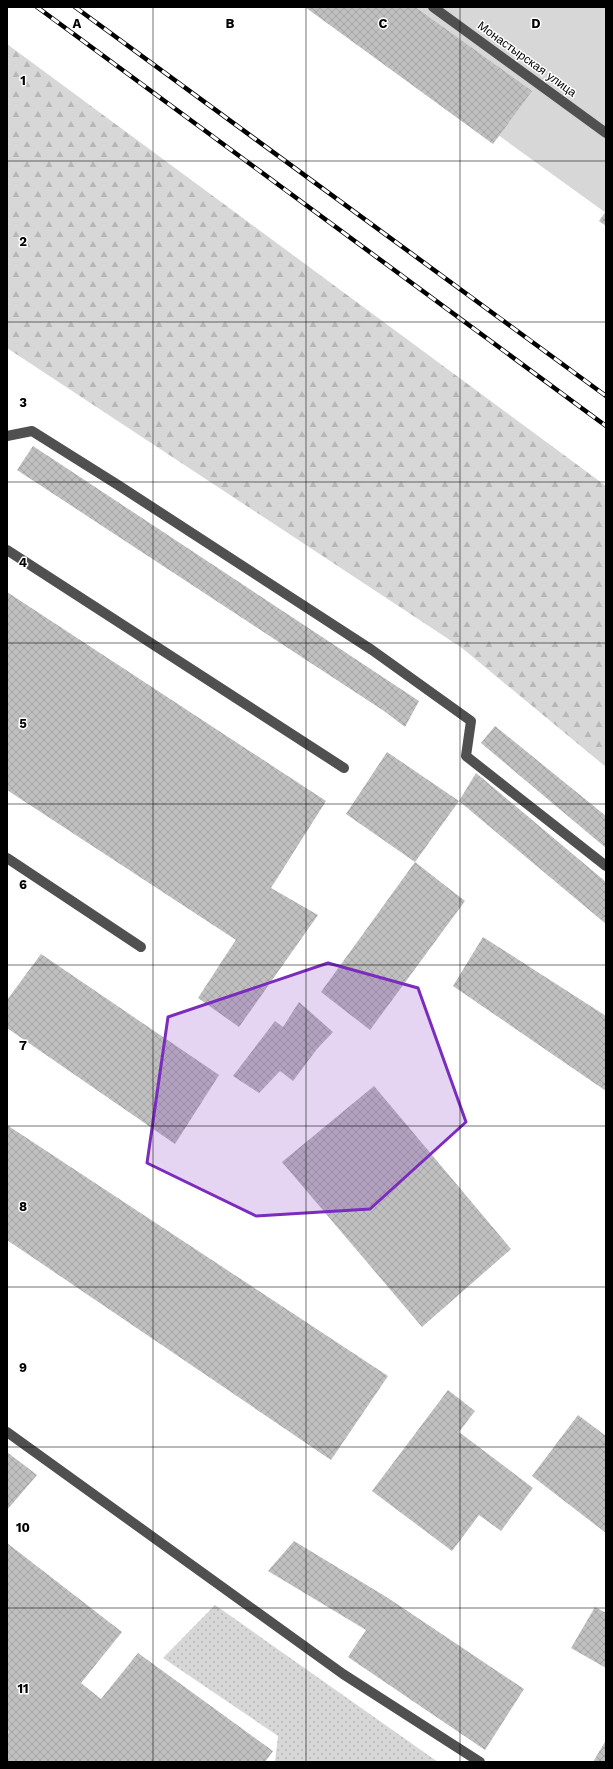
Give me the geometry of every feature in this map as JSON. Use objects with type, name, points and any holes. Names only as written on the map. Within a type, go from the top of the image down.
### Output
[{"type":"street","name":"Монастырская улица","points":[[432,7],[606,133]]},
{"type":"street","points":[[7,436],[32,431],[118,484],[372,650],[471,721],[466,756],[606,866]]},
{"type":"street","points":[[7,550],[344,768]]},
{"type":"street","points":[[7,858],[141,947]]},
{"type":"street","points":[[7,1432],[343,1674],[480,1762]]},
{"type":"highlighted area","points":[[328,963],[418,988],[466,1122],[370,1209],[256,1216],[147,1163],[168,1017]]},
{"type":"green space","points":[[321,7],[606,7],[606,213]]},
{"type":"green space","points":[[7,44],[606,486],[606,767],[462,648],[7,348]]},
{"type":"green space","points":[[215,1605],[438,1762],[275,1762],[278,1736],[163,1658]]},
{"type":"building","points":[[305,7],[415,7],[532,91],[493,144]]},
{"type":"building","points":[[606,211],[606,226],[599,221]]},
{"type":"building","points":[[33,446],[419,701],[405,727],[384,711],[17,470]]},
{"type":"building","points":[[7,592],[326,801],[271,888],[318,915],[239,1027],[198,998],[236,940],[7,790]]},
{"type":"building","points":[[495,726],[606,816],[606,848],[481,743]]},
{"type":"building","points":[[387,752],[459,801],[415,862],[346,814]]},
{"type":"building","points":[[476,773],[606,882],[606,924],[459,801]]},
{"type":"building","points":[[415,862],[465,901],[370,1030],[321,992]]},
{"type":"building","points":[[483,937],[606,1016],[606,1091],[453,986]]},
{"type":"building","points":[[41,954],[219,1075],[175,1144],[7,1028],[7,1000]]},
{"type":"building","points":[[299,1002],[333,1032],[317,1049],[293,1081],[280,1071],[259,1093],[233,1076],[275,1021],[283,1027]]},
{"type":"building","points":[[374,1086],[511,1249],[422,1327],[282,1162]]},
{"type":"building","points":[[7,1125],[388,1376],[331,1460],[7,1240]]},
{"type":"building","points":[[448,1390],[475,1411],[459,1432],[533,1488],[501,1531],[479,1515],[452,1551],[372,1491]]},
{"type":"building","points":[[578,1415],[606,1436],[606,1533],[532,1476]]},
{"type":"building","points":[[7,1452],[37,1475],[7,1510]]},
{"type":"building","points":[[294,1541],[388,1598],[524,1689],[485,1750],[348,1657],[366,1630],[268,1571]]},
{"type":"building","points":[[7,1543],[122,1632],[81,1683],[101,1699],[138,1653],[273,1751],[265,1762],[7,1762],[7,1734],[9,1732],[7,1731]]},
{"type":"building","points":[[595,1607],[606,1613],[606,1668],[571,1648]]},
{"type":"building","points":[[606,1740],[606,1762],[593,1762]]},
{"type":"railway","points":[[37,7],[606,426]]},
{"type":"railway","points":[[75,7],[606,396]]}]
